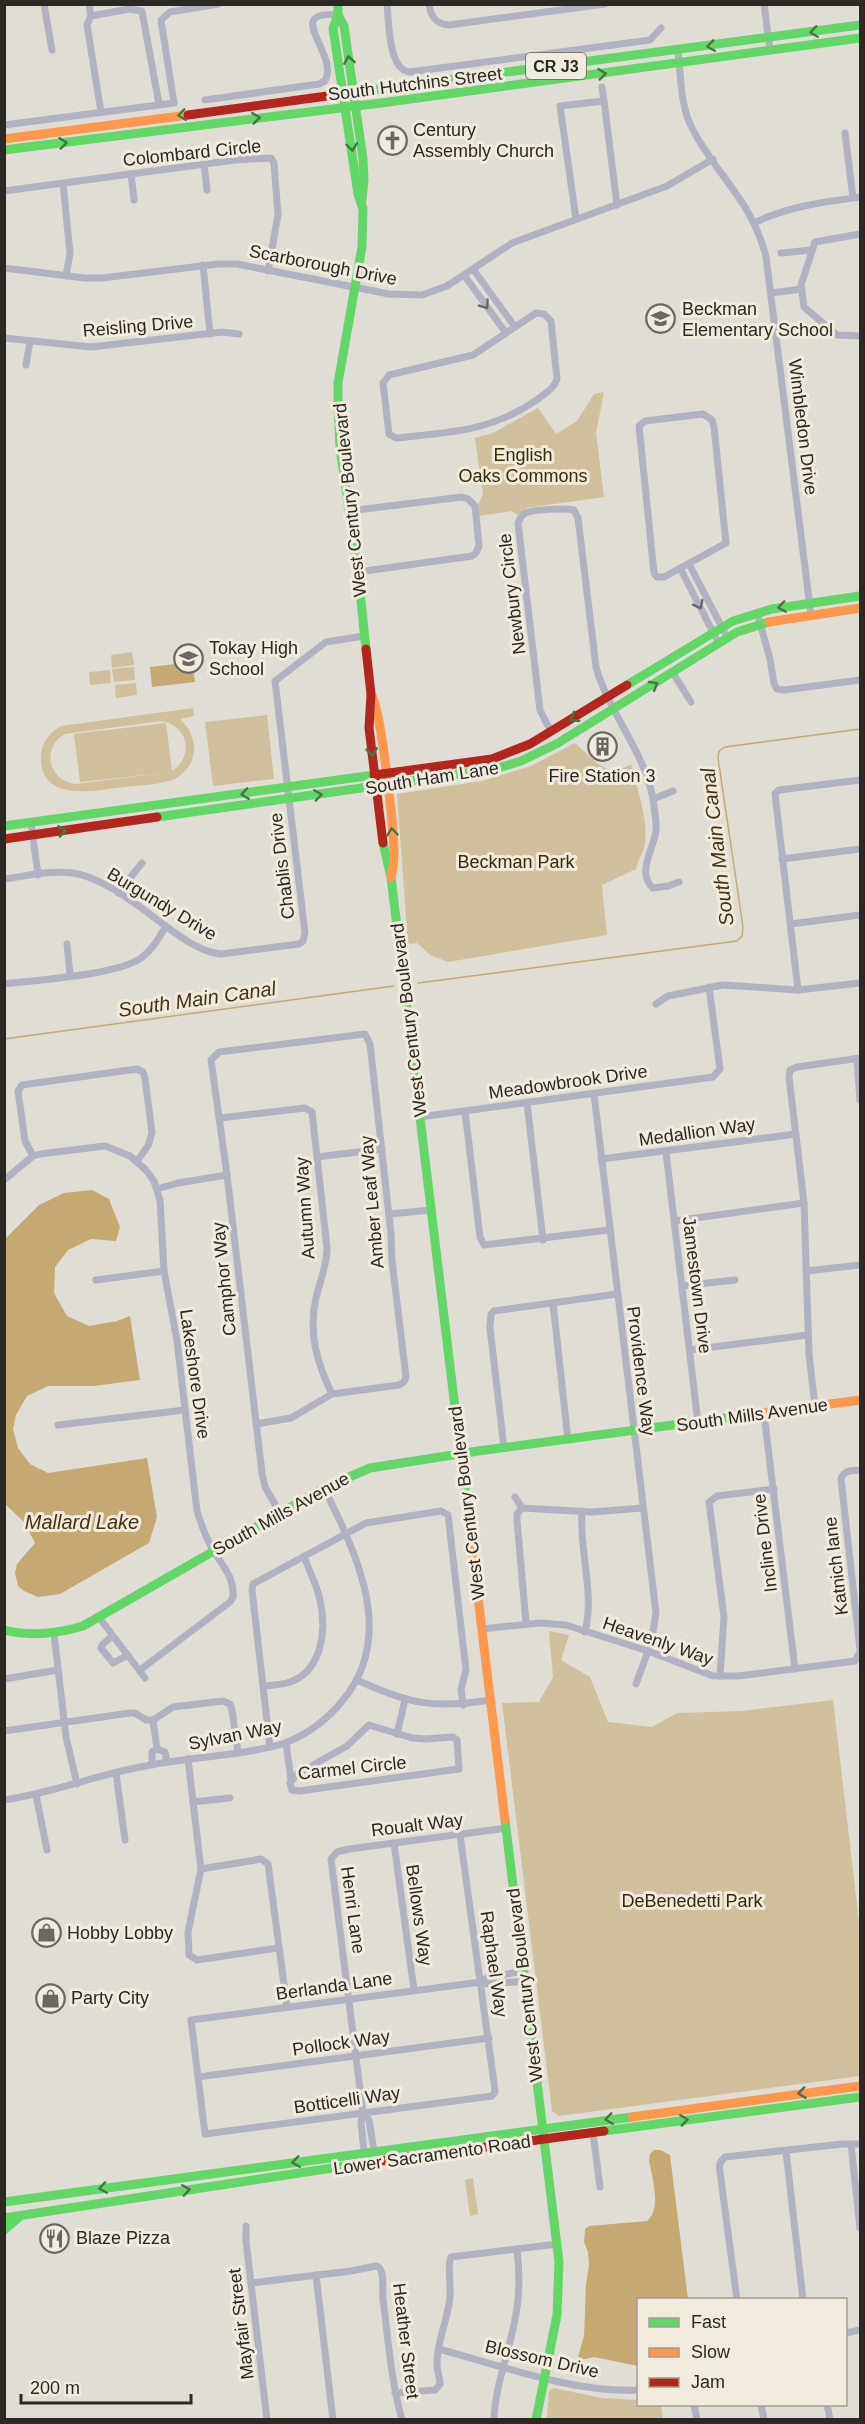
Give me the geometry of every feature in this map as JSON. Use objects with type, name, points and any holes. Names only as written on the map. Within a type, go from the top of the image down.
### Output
[{"type":"main road","name":"West Century Boulevard","points":[[338,4],[338,15],[333,28],[349,93],[358,194],[362,200],[362,247],[338,383],[340,448],[358,572],[371,694],[369,728],[376,787],[386,861],[391,878],[543,2140],[558,2244],[559,2304],[536,2420]]},
{"type":"main road","name":"South Hutchins Street","points":[[4,139],[861,25]]},
{"type":"main road","name":"South Hutchins Street","points":[[4,150],[351,107],[861,38]]},
{"type":"main road","name":"South Ham Lane","points":[[4,826],[492,759],[530,744],[551,732],[651,673],[718,629],[757,612],[861,596]]},
{"type":"main road","name":"South Ham Lane","points":[[4,839],[495,769],[545,750],[723,640],[761,623],[861,608]]},
{"type":"main road","name":"West Century Boulevard","points":[[371,694],[375,699],[386,774],[394,870],[391,878]]},
{"type":"main road","name":"South Mills Avenue","points":[[4,1630],[32,1635],[54,1634],[83,1626],[324,1488],[370,1468],[861,1400]]},
{"type":"main road","name":"Lower Sacramento Road","points":[[4,2202],[861,2086]]},
{"type":"main road","name":"Lower Sacramento Road","points":[[4,2218],[28,2215],[70,2215],[288,2174],[861,2097]]},
{"type":"main road","points":[[4,2230],[17,2218],[28,2215]]},
{"type":"street","points":[[44,4],[52,50]]},
{"type":"street","points":[[89,4],[91,16],[87,25],[101,112]]},
{"type":"street","points":[[4,125],[174,102],[161,20],[170,12],[218,4]]},
{"type":"street","points":[[387,4],[393,58],[400,69],[410,72],[650,40],[661,28]]},
{"type":"street","points":[[429,4],[433,18],[437,22],[449,25],[605,4]]},
{"type":"street","points":[[765,4],[770,51]]},
{"type":"street","points":[[91,16],[129,9],[142,11],[159,104]]},
{"type":"street","points":[[205,100],[319,84],[325,81],[329,71],[328,64],[314,32],[313,20],[315,16],[322,14],[338,15]]},
{"type":"street","name":"Wimbledon Drive","points":[[678,51],[687,115],[692,128],[756,222],[766,256],[811,615]]},
{"type":"street","points":[[602,87],[617,204]]},
{"type":"street","points":[[576,219],[560,106],[604,101]]},
{"type":"street","points":[[756,222],[800,206],[857,197],[845,133]]},
{"type":"street","name":"Colombard Circle","points":[[4,191],[266,157],[274,163],[278,215],[268,270]]},
{"type":"street","name":"Scarborough Drive","points":[[4,268],[102,278],[203,265],[237,264],[389,294],[422,295],[447,286],[512,243],[667,186],[712,159]]},
{"type":"street","points":[[204,164],[207,190]]},
{"type":"street","points":[[131,174],[134,200]]},
{"type":"street","points":[[63,184],[70,253],[66,276]]},
{"type":"street","points":[[861,234],[815,242],[802,289],[804,307],[836,335],[861,336]]},
{"type":"street","points":[[781,253],[812,250]]},
{"type":"street","points":[[203,265],[210,334]]},
{"type":"street","points":[[473,269],[515,327]]},
{"type":"street","points":[[464,275],[506,333]]},
{"type":"street","points":[[771,293],[802,289]]},
{"type":"street","points":[[545,310],[551,321],[557,380],[552,388],[520,411],[485,426],[396,438],[391,436],[387,430],[383,383],[389,375],[473,355],[515,327],[536,313],[545,310]]},
{"type":"street","name":"Reisling Drive","points":[[4,338],[91,347],[210,334],[233,332],[239,334]]},
{"type":"street","points":[[26,365],[30,341]]},
{"type":"street","points":[[703,414],[712,420],[714,427],[727,538],[723,546],[680,568],[655,581],[639,426],[645,421],[703,414]]},
{"type":"street","points":[[350,511],[462,497],[468,498],[475,506],[479,546],[472,556],[358,572]]},
{"type":"street","name":"Newbury Circle","points":[[551,732],[542,716],[539,698],[518,523],[524,514],[567,508],[574,510],[578,515],[596,667],[607,698]]},
{"type":"street","points":[[689,564],[723,640]]},
{"type":"street","points":[[680,568],[718,629]]},
{"type":"street","points":[[757,612],[777,689],[861,680]]},
{"type":"street","points":[[287,788],[275,681],[326,642],[364,636]]},
{"type":"street","points":[[673,672],[691,702]]},
{"type":"street","points":[[607,698],[644,766],[653,799],[656,832],[646,858],[648,882],[653,888],[679,882]]},
{"type":"street","points":[[798,990],[775,794],[779,790],[861,780]]},
{"type":"street","name":"Chablis Drive","points":[[287,788],[305,933],[303,941]]},
{"type":"street","points":[[653,799],[673,791]]},
{"type":"street","points":[[31,823],[38,874]]},
{"type":"street","points":[[782,859],[861,849]]},
{"type":"street","points":[[118,893],[142,863]]},
{"type":"street","name":"Burgundy Drive","points":[[4,879],[38,874],[81,875],[118,893],[204,951],[221,954],[299,944],[303,941]]},
{"type":"street","points":[[791,924],[861,915]]},
{"type":"street","points":[[4,984],[122,967],[133,963],[150,950],[166,926]]},
{"type":"street","points":[[67,944],[70,975]]},
{"type":"street","points":[[656,1004],[668,996],[736,984],[798,990],[861,983]]},
{"type":"street","name":"Meadowbrook Drive","points":[[420,1117],[713,1077],[720,1069],[710,987]]},
{"type":"street","name":"Amber Leaf Way","points":[[230,1051],[358,1034],[367,1035],[370,1044],[406,1377],[401,1385],[332,1394]]},
{"type":"street","name":"Camphor Way","points":[[230,1051],[214,1055],[210,1064],[220,1118],[265,1487],[280,1513]]},
{"type":"street","points":[[815,1407],[808,1335],[804,1203],[790,1070],[797,1066],[859,1059],[861,1100]]},
{"type":"street","points":[[33,1156],[25,1141],[18,1090],[22,1085],[137,1069],[143,1072],[146,1078],[152,1133],[148,1146],[137,1161]]},
{"type":"street","name":"Providence Way","points":[[594,1094],[656,1613],[654,1632],[636,1684]]},
{"type":"street","points":[[527,1103],[543,1240]]},
{"type":"street","name":"Autumn Way","points":[[220,1118],[305,1108],[312,1112],[327,1257],[316,1300],[313,1332],[319,1366],[332,1394]]},
{"type":"street","points":[[465,1111],[481,1242],[487,1246],[609,1230]]},
{"type":"street","name":"Medallion Way","points":[[602,1159],[796,1134]]},
{"type":"street","points":[[4,1180],[33,1156],[55,1151],[105,1146],[119,1150],[137,1161],[146,1170],[158,1189],[178,1183],[227,1175]]},
{"type":"street","points":[[317,1157],[382,1149]]},
{"type":"street","name":"Jamestown Drive","points":[[666,1152],[698,1423]]},
{"type":"street","name":"Lakeshore Drive","points":[[140,1670],[232,1599],[232,1577],[213,1550],[201,1526],[197,1511],[173,1315],[164,1271],[158,1189]]},
{"type":"street","points":[[674,1221],[804,1203]]},
{"type":"street","points":[[389,1214],[432,1210]]},
{"type":"street","points":[[807,1270],[861,1265]]},
{"type":"street","points":[[96,1280],[164,1271]]},
{"type":"street","points":[[682,1286],[735,1280]]},
{"type":"street","points":[[504,1448],[490,1328],[490,1318],[494,1311],[617,1294]]},
{"type":"street","points":[[552,1303],[568,1440]]},
{"type":"street","points":[[690,1350],[808,1335]]},
{"type":"street","points":[[256,1424],[291,1418],[332,1394]]},
{"type":"street","points":[[58,1425],[185,1410]]},
{"type":"street","name":"Incline Drive","points":[[764,1414],[795,1669]]},
{"type":"street","name":"Katnich lane","points":[[860,1653],[841,1479],[843,1473],[847,1471],[861,1470]]},
{"type":"street","name":"Sylvan Way","points":[[4,1800],[36,1795],[152,1765],[238,1753],[286,1743],[302,1735],[334,1711],[357,1680],[369,1644],[370,1615],[362,1575],[324,1488]]},
{"type":"street","points":[[720,1676],[724,1617],[709,1502],[712,1498],[774,1489]]},
{"type":"street","points":[[515,1497],[522,1508]]},
{"type":"street","points":[[522,1508],[610,1511],[642,1508]]},
{"type":"street","points":[[522,1508],[517,1514],[517,1520],[526,1623]]},
{"type":"street","points":[[270,1747],[253,1584],[345,1533],[372,1521],[441,1511],[448,1515],[466,1670],[461,1689],[463,1705]]},
{"type":"street","points":[[582,1511],[581,1537],[590,1608],[585,1632]]},
{"type":"street","points":[[264,1686],[289,1683],[308,1671],[315,1662],[322,1642],[320,1601],[304,1557]]},
{"type":"street","points":[[98,1616],[145,1678]]},
{"type":"street","name":"Heavenly Way","points":[[482,1629],[526,1623],[553,1623],[648,1652],[695,1670],[720,1676],[855,1661],[860,1653]]},
{"type":"street","points":[[54,1634],[64,1723],[70,1762],[77,1784]]},
{"type":"street","points":[[112,1636],[101,1648],[113,1663],[128,1655]]},
{"type":"street","points":[[4,1679],[58,1670]]},
{"type":"street","points":[[357,1680],[405,1700],[443,1706],[490,1700]]},
{"type":"street","name":"Carmel Circle","points":[[397,1734],[405,1700]]},
{"type":"street","points":[[4,1731],[130,1713],[135,1713],[146,1720],[153,1720],[173,1707],[228,1702],[232,1710],[238,1753]]},
{"type":"street","points":[[153,1720],[157,1749]]},
{"type":"street","name":"Carmel Circle","points":[[369,1725],[397,1734],[426,1739],[453,1737],[457,1740],[459,1769],[296,1791],[291,1786],[291,1780],[297,1774],[347,1746],[369,1725]]},
{"type":"street","points":[[286,1743],[291,1780]]},
{"type":"street","points":[[157,1749],[165,1752],[167,1762]]},
{"type":"street","points":[[152,1765],[152,1752],[157,1749]]},
{"type":"street","points":[[188,1759],[201,1869],[188,1932],[188,1949],[192,1959],[278,1948]]},
{"type":"street","points":[[116,1773],[125,1840]]},
{"type":"street","points":[[36,1795],[47,1850]]},
{"type":"street","points":[[193,1803],[230,1798]]},
{"type":"street","name":"Roualt Way","points":[[333,1855],[349,1849],[507,1828]]},
{"type":"street","name":"Raphael Way","points":[[460,1835],[489,2038],[495,2092],[492,2096]]},
{"type":"street","name":"Bellows Way","points":[[394,1843],[414,1990]]},
{"type":"street","name":"Henri Lane","points":[[333,1855],[331,1864],[363,2113],[369,2120],[369,2152]]},
{"type":"street","points":[[201,1869],[261,1859],[266,1861],[269,1869],[287,2007]]},
{"type":"street","name":"Berlanda Lane","points":[[198,2078],[191,2020],[481,1982],[488,1977],[525,1976]]},
{"type":"street","name":"Pollock Way","points":[[198,2078],[489,2038]]},
{"type":"street","name":"Botticelli Way","points":[[198,2078],[205,2134],[492,2096]]},
{"type":"street","points":[[593,2133],[600,2187]]},
{"type":"street","points":[[851,2144],[861,2228]]},
{"type":"street","points":[[737,2298],[719,2164],[722,2159],[861,2144]]},
{"type":"street","points":[[786,2151],[804,2298]]},
{"type":"street","name":"Mayfair Street","points":[[246,2226],[267,2420]]},
{"type":"street","points":[[395,2393],[431,2391],[438,2387],[440,2379],[437,2366],[448,2314],[451,2283],[449,2263],[452,2257],[558,2244]]},
{"type":"street","points":[[494,2420],[518,2297],[517,2249]]},
{"type":"street","name":"Heather Street","points":[[316,2275],[376,2265],[380,2267],[395,2393],[402,2420]]},
{"type":"street","points":[[251,2283],[316,2275],[333,2420]]},
{"type":"street","name":"Blossom Drive","points":[[439,2349],[543,2377],[608,2390],[637,2390]]},
{"type":"green space","name":"English Oaks Commons","points":[[604,392],[596,433],[604,497],[527,508],[518,515],[511,511],[479,516],[478,505],[483,494],[475,438],[493,433],[538,408],[556,434],[577,421],[594,394]]},
{"type":"green space","points":[[132,652],[134,665],[112,668],[111,655]]},
{"type":"green space","points":[[134,667],[135,680],[114,682],[112,669]]},
{"type":"green space","points":[[110,670],[111,683],[90,685],[89,672]]},
{"type":"green space","points":[[136,683],[137,695],[116,698],[115,685]]},
{"type":"green space","points":[[193,708],[194,716],[180,719],[191,734],[194,750],[189,766],[175,779],[169,781],[99,790],[71,790],[49,781],[43,771],[41,755],[43,746],[50,734],[61,726]],"holes":[[[161,721],[170,724],[182,735],[186,750],[179,765],[172,771],[166,723],[74,734],[80,782],[165,773],[75,784],[59,776],[51,763],[50,755],[53,747],[57,740],[65,734]]]},
{"type":"green space","points":[[267,715],[274,779],[213,786],[205,722]]},
{"type":"green space","name":"Beckman Park","points":[[575,743],[598,764],[614,773],[631,764],[643,813],[645,843],[636,869],[602,885],[607,935],[448,962],[430,955],[417,943],[408,944],[397,794],[482,781],[531,766]]},
{"type":"green space","name":"DeBenedetti Park","points":[[549,1631],[569,1635],[561,1660],[590,1677],[608,1722],[652,1727],[677,1713],[742,1711],[833,1700],[860,1930],[860,2076],[559,2116],[552,2111],[502,1703],[539,1702],[553,1677]]},
{"type":"green space","points":[[473,2178],[478,2214],[470,2216],[465,2180]]},
{"type":"green space","points":[[554,2388],[601,2398],[637,2400],[637,2406],[661,2406],[663,2419],[547,2419],[549,2391]]},
{"type":"water","points":[[192,662],[195,682],[152,687],[150,667]]},
{"type":"water","name":"Mallard Lake","points":[[92,1190],[109,1199],[120,1227],[116,1241],[91,1239],[68,1250],[55,1267],[54,1293],[67,1316],[89,1326],[130,1316],[140,1380],[94,1386],[48,1386],[27,1396],[16,1415],[13,1429],[18,1448],[30,1464],[48,1473],[147,1458],[157,1517],[149,1543],[60,1594],[38,1597],[18,1586],[15,1573],[17,1564],[35,1543],[24,1522],[5,1504],[5,1239],[39,1205],[64,1193]]},
{"type":"water","points":[[654,2150],[661,2150],[670,2155],[688,2298],[637,2298],[637,2366],[594,2357],[581,2360],[578,2357],[584,2336],[589,2265],[584,2242],[585,2229],[589,2226],[647,2221],[652,2215],[655,2201],[650,2154]]},
{"type":"waterway","name":"South Main Canal","points":[[418,983],[737,941],[742,936],[743,927],[718,758],[719,751],[725,747],[860,729]]},
{"type":"waterway","name":"South Main Canal","points":[[4,1039],[394,986]]},
{"type":"traffic: fast","points":[[338,4],[338,15],[344,26],[363,159],[362,200]]},
{"type":"traffic: fast","points":[[338,15],[333,28],[358,194],[363,209],[362,247],[338,383],[338,403],[340,448],[358,572],[366,649]]},
{"type":"traffic: fast","points":[[349,93],[860,25]]},
{"type":"traffic: fast","points":[[4,150],[381,103],[860,38]]},
{"type":"traffic: fast","points":[[627,685],[733,621],[772,609],[860,596]]},
{"type":"traffic: fast","points":[[157,817],[495,769],[521,761],[558,743],[737,632],[769,622]]},
{"type":"traffic: fast","points":[[4,826],[374,775]]},
{"type":"traffic: fast","points":[[383,843],[391,877],[467,1507]]},
{"type":"traffic: fast","points":[[4,1630],[44,1634],[83,1626],[324,1488],[370,1468],[478,1451],[733,1417]]},
{"type":"traffic: fast","points":[[505,1820],[559,2262],[557,2315],[536,2420]]},
{"type":"traffic: fast","points":[[604,2131],[860,2097]]},
{"type":"traffic: fast","points":[[4,2202],[632,2117]]},
{"type":"traffic: fast","points":[[4,2218],[365,2163]]},
{"type":"traffic: fast","points":[[4,2230],[18,2218]]},
{"type":"traffic: slow","points":[[4,139],[188,115]]},
{"type":"traffic: slow","points":[[769,622],[860,608]]},
{"type":"traffic: slow","points":[[371,694],[383,744],[392,821],[394,854],[391,877]]},
{"type":"traffic: slow","points":[[733,1417],[860,1400]]},
{"type":"traffic: slow","points":[[467,1507],[505,1820]]},
{"type":"traffic: slow","points":[[632,2117],[860,2086]]},
{"type":"traffic: jam","points":[[188,115],[349,93]]},
{"type":"traffic: jam","points":[[366,649],[371,694],[369,728],[383,843]]},
{"type":"traffic: jam","points":[[374,775],[492,759],[530,744],[627,685]]},
{"type":"traffic: jam","points":[[4,839],[157,817]]},
{"type":"traffic: jam","points":[[365,2163],[604,2131]]},
{"type":"place","name":"Century Assembly Church","points":[[392,140]]},
{"type":"place","name":"Beckman Elementary School","points":[[661,319]]},
{"type":"place","name":"Tokay High School","points":[[188,658]]},
{"type":"place","name":"Fire Station 3","points":[[602,747]]},
{"type":"place","name":"Hobby Lobby","points":[[46,1933]]},
{"type":"place","name":"Party City","points":[[50,1998]]},
{"type":"place","name":"Blaze Pizza","points":[[55,2238]]}]
